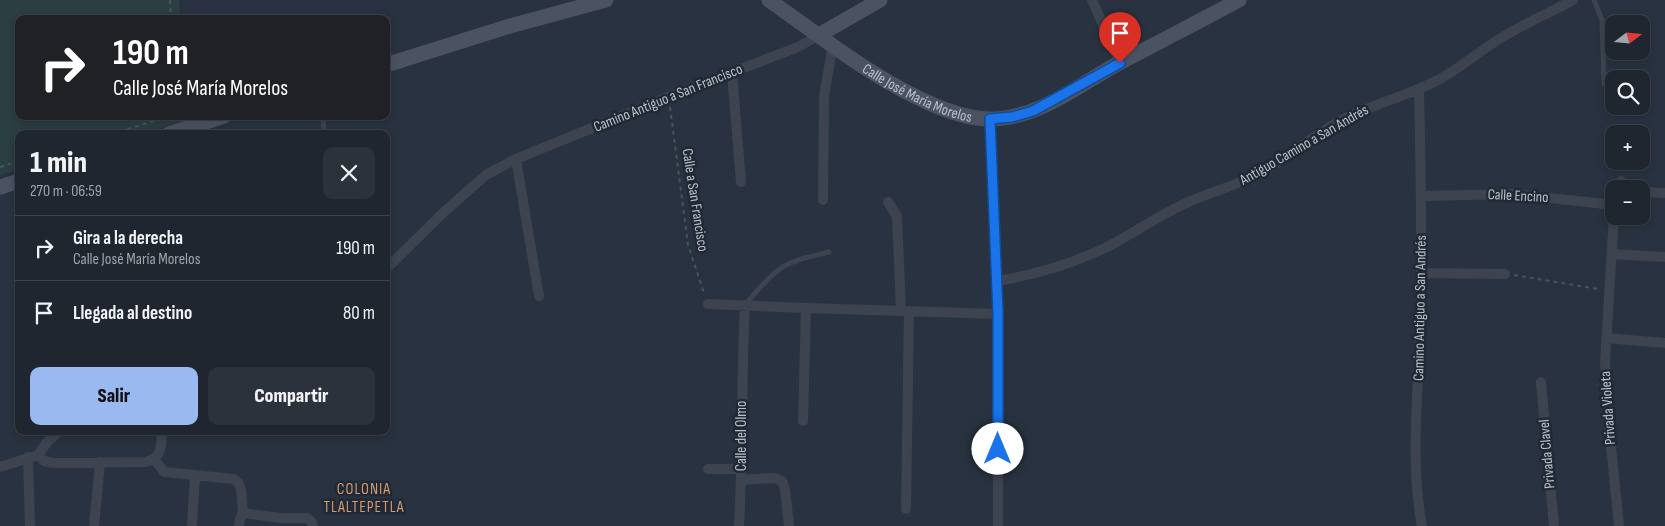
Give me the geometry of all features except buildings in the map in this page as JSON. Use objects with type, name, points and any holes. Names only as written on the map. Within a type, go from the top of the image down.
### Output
[{"type":"main road","points":[[390,64],[510,26],[606,0]]},
{"type":"main road","name":"Calle José María Morelos","points":[[769,0],[873,74],[915,97],[968,116],[990,119],[1012,117],[1033,111],[1239,0]]},
{"type":"main road","points":[[818,35],[880,0]]},
{"type":"main road","points":[[183,130],[212,120]]},
{"type":"main road","points":[[0,187],[15,182]]},
{"type":"street","points":[[1092,0],[1120,63]]},
{"type":"street","name":"Antiguo Camino a San Andrés","points":[[997,280],[1078,260],[1105,248],[1184,204],[1262,172],[1288,158],[1314,136],[1345,118],[1419,90],[1442,78],[1506,35],[1573,0]]},
{"type":"street","name":"Camino Antiguo a San Francisco","points":[[390,265],[444,211],[486,175],[516,160],[668,97],[798,47],[818,35]]},
{"type":"street","points":[[823,200],[824,96],[833,45]]},
{"type":"street","points":[[732,73],[741,182]]},
{"type":"street","name":"Camino Antiguo a San Andrés","points":[[1419,90],[1422,273],[1416,464],[1418,504],[1422,526]]},
{"type":"street","points":[[990,119],[998,314],[998,526]]},
{"type":"street","points":[[516,160],[539,296]]},
{"type":"street","points":[[1650,192],[1665,193]]},
{"type":"street","name":"Calle Encino","points":[[1422,196],[1512,194],[1605,204]]},
{"type":"street","points":[[888,202],[897,216],[905,311],[906,509]]},
{"type":"street","name":"Privada Violeta","points":[[1614,225],[1605,362],[1608,417],[1619,526]]},
{"type":"street","points":[[1612,254],[1665,257]]},
{"type":"street","points":[[1422,273],[1504,274]]},
{"type":"street","points":[[708,304],[998,314]]},
{"type":"street","name":"Calle del Olmo","points":[[745,305],[742,364],[741,474],[774,478],[782,482],[785,489],[789,526]]},
{"type":"street","points":[[804,421],[806,308]]},
{"type":"street","points":[[1606,338],[1665,342]]},
{"type":"street","name":"Privada Clavel","points":[[1541,382],[1554,526]]},
{"type":"street","points":[[0,467],[33,456],[55,435]]},
{"type":"street","points":[[33,456],[53,463],[146,462],[154,459],[160,451],[162,435]]},
{"type":"street","points":[[30,526],[33,456]]},
{"type":"street","points":[[154,459],[164,472],[233,479],[238,482],[241,489],[243,513],[239,526]]},
{"type":"street","points":[[94,526],[100,462]]},
{"type":"street","points":[[708,469],[741,474],[739,526]]},
{"type":"street","points":[[192,526],[195,476]]},
{"type":"street","points":[[243,513],[280,522],[307,518],[313,526]]},
{"type":"lane","points":[[1594,0],[1602,20],[1604,84]]},
{"type":"lane","points":[[745,305],[759,288],[781,268],[829,252]]},
{"type":"path","points":[[170,0],[171,15]]},
{"type":"path","name":"Calle a San Francisco","points":[[668,97],[688,245],[708,304]]},
{"type":"path","points":[[125,130],[157,120]]},
{"type":"path","points":[[0,167],[15,162]]},
{"type":"path","points":[[1504,274],[1609,290]]},
{"type":"shaded area","points":[[0,0],[179,0],[180,15],[15,15],[15,120],[184,121],[154,130],[15,130],[15,170],[0,175]]},
{"type":"district","name":"COLONIA TLALTEPETLA","points":[[364,498]]},
{"type":"route","points":[[998,449],[998,314],[990,119],[1012,117],[1033,111],[1120,63]]}]
